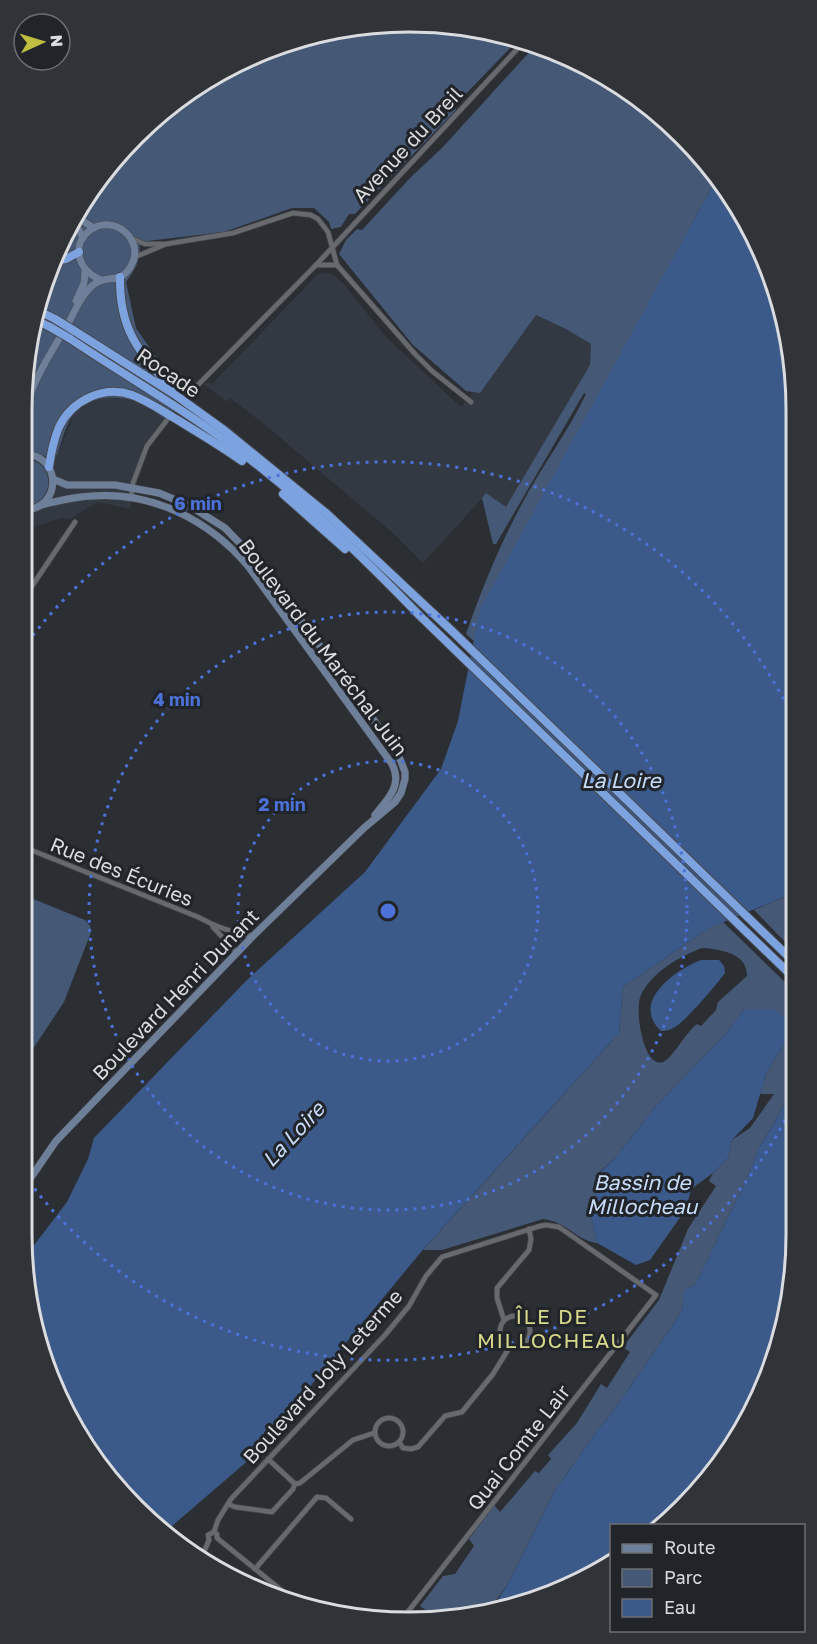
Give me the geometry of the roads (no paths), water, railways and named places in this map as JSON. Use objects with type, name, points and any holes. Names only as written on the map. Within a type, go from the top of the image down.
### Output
[{"type":"highway","points":[[62,260],[79,252]]},
{"type":"highway","points":[[120,277],[124,317],[132,340],[147,362],[182,400]]},
{"type":"highway","name":"Rocade","points":[[43,314],[52,323],[182,400],[238,441],[344,529],[786,954]]},
{"type":"highway","points":[[42,321],[52,323]]},
{"type":"highway","points":[[71,334],[220,436],[305,504],[372,566],[420,616]]},
{"type":"highway","points":[[49,467],[59,427],[64,418],[78,404],[95,394],[105,392],[133,395],[243,461],[420,616],[786,970]]},
{"type":"main road","points":[[81,222],[94,228]]},
{"type":"main road","points":[[32,392],[83,297],[91,287],[102,280],[120,277],[130,269],[135,257],[135,247],[131,238],[121,228],[115,226],[94,228],[83,238],[79,252],[85,270],[102,280]]},
{"type":"main road","points":[[78,227],[83,238]]},
{"type":"main road","points":[[33,378],[82,288],[85,270]]},
{"type":"main road","points":[[32,455],[44,461],[53,479],[52,491],[41,505]]},
{"type":"main road","name":"Boulevard du Maréchal Juin","points":[[53,479],[73,486],[108,484],[169,496],[213,520],[240,542],[386,737],[403,765],[404,786],[394,802],[364,828]]},
{"type":"main road","name":"Boulevard du Maréchal Juin","points":[[32,509],[90,496],[130,497],[187,515],[208,528],[232,548],[392,764],[396,773],[394,790],[364,828]]},
{"type":"main road","name":"Boulevard Henri Dunant","points":[[32,1175],[56,1141],[236,952],[364,828]]},
{"type":"street","name":"Avenue du Breil","points":[[190,393],[316,265],[518,48]]},
{"type":"street","points":[[131,238],[145,244],[166,244],[233,233],[285,215],[310,214],[323,224],[328,232],[337,265],[415,354],[432,371],[471,402]]},
{"type":"street","points":[[135,257],[166,244]]},
{"type":"street","points":[[316,265],[337,265]]},
{"type":"street","points":[[130,497],[147,446],[167,420]]},
{"type":"street","points":[[32,586],[75,522]]},
{"type":"street","name":"Rue des Écuries","points":[[32,850],[212,924],[236,933],[253,936]]},
{"type":"street","name":"Rue des Écuries","points":[[212,924],[236,952]]},
{"type":"street","name":"Boulevard Joly Leterme","points":[[214,1532],[218,1520],[240,1488],[400,1317],[438,1260],[452,1253],[529,1229],[546,1225],[559,1227],[656,1295]]},
{"type":"street","points":[[504,1320],[516,1316],[521,1317],[529,1326],[529,1335],[525,1342],[516,1346],[511,1345],[506,1343],[501,1336],[500,1330],[504,1320],[497,1298],[497,1288],[529,1250],[531,1239],[529,1229]]},
{"type":"street","name":"Quai Comte Lair","points":[[408,1612],[656,1295]]},
{"type":"street","points":[[399,1442],[403,1448],[415,1449],[422,1444],[445,1416],[462,1412],[493,1374],[511,1345]]},
{"type":"street","points":[[295,1484],[300,1483],[353,1440],[374,1433],[383,1419],[394,1419],[399,1422],[403,1430],[399,1442],[390,1446],[385,1446],[377,1440],[374,1433]]},
{"type":"street","points":[[268,1459],[295,1484]]},
{"type":"street","points":[[228,1504],[272,1512],[295,1484]]},
{"type":"street","points":[[255,1569],[318,1497],[326,1498],[351,1519]]},
{"type":"street","points":[[203,1552],[209,1540],[208,1535],[214,1532],[217,1538],[281,1590]]},
{"type":"street","points":[[209,1540],[213,1541],[217,1538]]},
{"type":"water","name":"La Loire","points":[[713,186],[735,220],[757,264],[773,311],[785,384],[786,896],[709,928],[623,987],[619,1033],[421,1252],[251,1458],[170,1528],[142,1502],[109,1465],[70,1402],[44,1333],[35,1285],[32,1248],[67,1202],[88,1159],[94,1138],[247,980],[365,872],[441,769],[458,721],[480,609]]},
{"type":"water","points":[[701,960],[719,960],[724,966],[725,973],[680,1023],[670,1030],[661,1031],[653,1020],[651,1009],[653,998],[660,988],[679,971]]},
{"type":"water","name":"Bassin de Millocheau","points":[[744,1009],[774,1009],[786,1019],[785,1043],[767,1071],[753,1118],[732,1140],[728,1158],[713,1173],[691,1189],[686,1209],[650,1260],[636,1265],[597,1243],[591,1216],[596,1198],[595,1177],[615,1158],[655,1107],[724,1036]]},
{"type":"water","points":[[786,1102],[786,1236],[782,1285],[773,1333],[765,1357],[757,1380],[735,1424],[708,1465],[675,1502],[651,1524],[610,1524],[610,1554],[553,1584],[496,1602],[508,1584],[556,1489],[677,1319],[682,1308],[684,1292],[695,1285],[746,1181],[758,1150]]},
{"type":"tunnel","points":[[171,416],[190,393]]},
{"type":"district","name":"ÎLE DE MILLOCHEAU","points":[[552,1328]]}]
